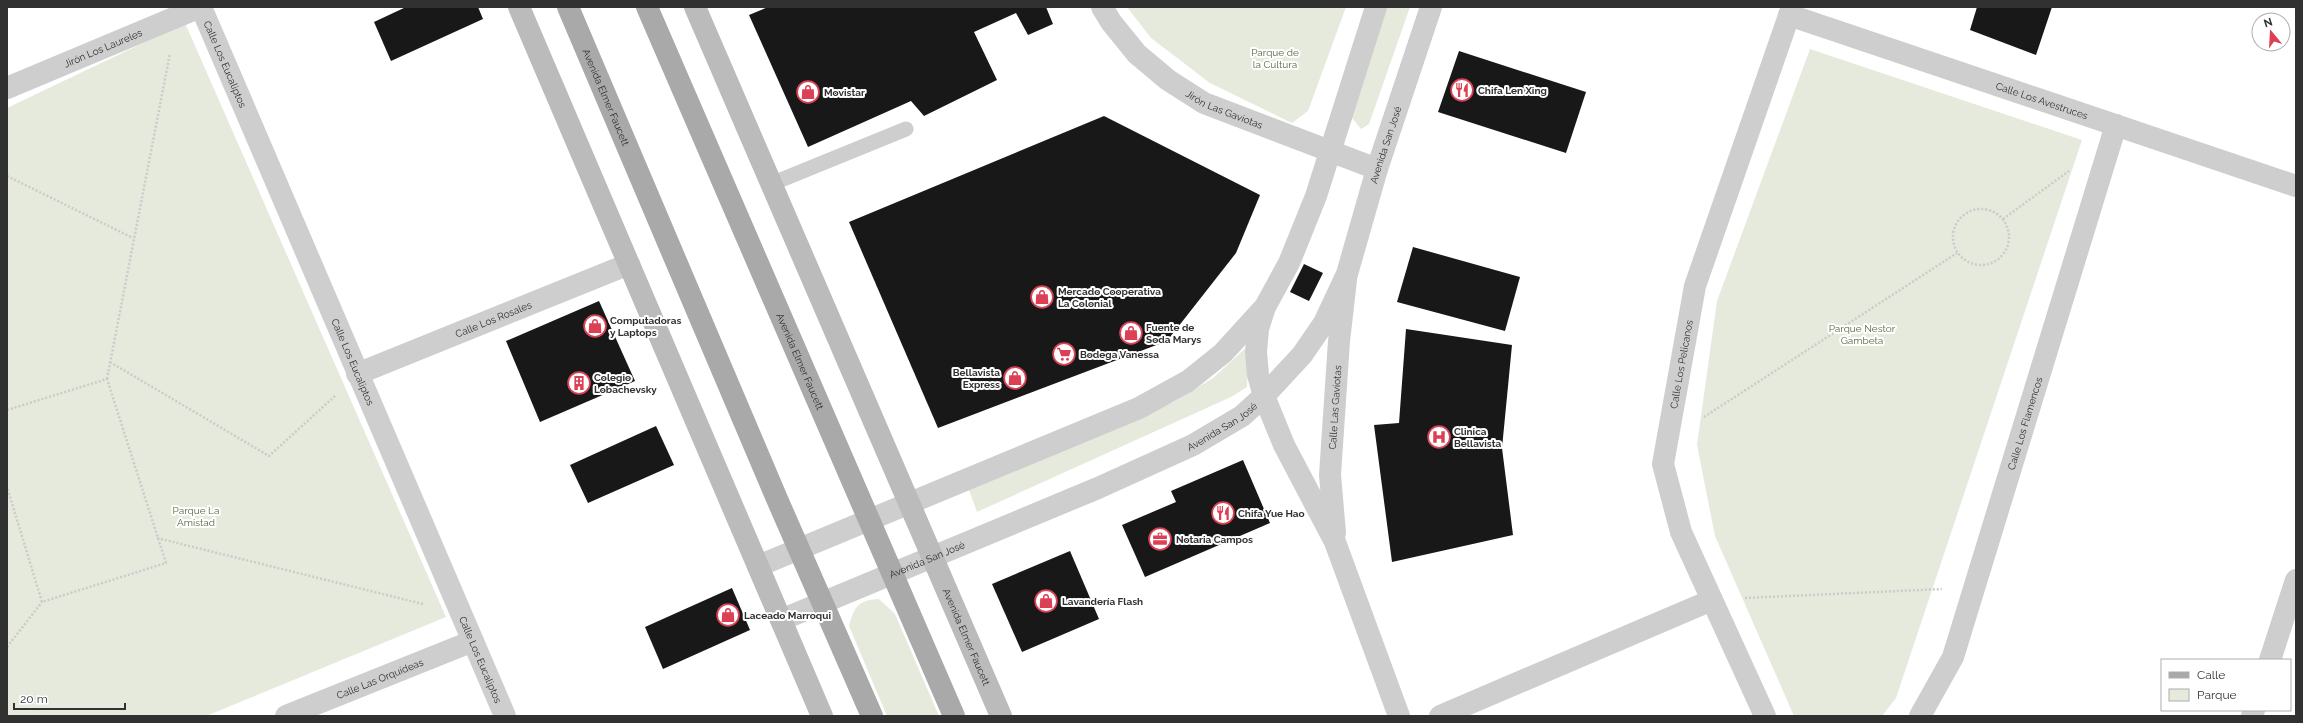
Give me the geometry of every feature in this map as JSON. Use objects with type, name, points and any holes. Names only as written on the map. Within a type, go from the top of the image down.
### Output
[{"type":"main road","points":[[519,7],[822,716]]},
{"type":"main road","name":"Avenida Elmer Faucett","points":[[568,7],[799,549],[872,716]]},
{"type":"main road","name":"Avenida Elmer Faucett","points":[[647,7],[954,716]]},
{"type":"main road","name":"Avenida Elmer Faucett","points":[[695,7],[934,556],[1001,716]]},
{"type":"street","name":"Jirón Los Laureles","points":[[7,88],[200,7]]},
{"type":"street","name":"Calle Los Eucaliptos","points":[[200,7],[505,716]]},
{"type":"street","name":"Jirón Las Gaviotas","points":[[1102,7],[1111,22],[1137,54],[1168,80],[1204,103],[1330,153],[1377,169]]},
{"type":"street","points":[[758,566],[1139,408],[1188,381],[1223,353],[1265,307],[1289,263],[1316,196],[1376,7]]},
{"type":"street","name":"Avenida San José","points":[[781,620],[1098,488],[1192,445],[1242,416],[1264,396],[1302,356],[1324,323],[1347,274],[1377,169],[1431,7]]},
{"type":"street","name":"Calle Los Avestruces","points":[[1790,11],[2296,186]]},
{"type":"street","name":"Calle Los Pelicanos","points":[[1765,716],[1681,532],[1663,464],[1695,286],[1790,11]]},
{"type":"street","name":"Calle Los Flamencos","points":[[1920,716],[1953,658],[2116,125]]},
{"type":"street","name":"Calle Los Rosales","points":[[357,374],[628,264]]},
{"type":"street","name":"Calle Las Gaviotas","points":[[1335,542],[1330,475],[1339,341],[1347,274]]},
{"type":"street","name":"Calle Las Gaviotas","points":[[1265,307],[1258,330],[1256,352],[1258,375],[1264,396],[1284,445],[1335,542],[1399,716]]},
{"type":"street","points":[[2270,659],[2296,580]]},
{"type":"street","points":[[1440,716],[1712,600]]},
{"type":"street","name":"Calle Las Orquídeas","points":[[286,716],[473,641]]},
{"type":"lane","points":[[771,184],[906,129]]},
{"type":"path","points":[[7,647],[42,602],[166,564],[107,379],[177,16]]},
{"type":"path","points":[[2003,219],[2073,168]]},
{"type":"path","points":[[7,176],[133,238]]},
{"type":"path","points":[[1977,208],[1987,209],[1996,213],[2003,219],[2008,228],[2008,246],[1998,260],[1980,266],[1971,264],[1957,253],[1953,245],[1952,235],[1955,225],[1964,214],[1977,208]]},
{"type":"path","points":[[1667,441],[1957,253]]},
{"type":"path","points":[[110,362],[270,456],[357,374]]},
{"type":"path","points":[[7,410],[107,379]]},
{"type":"path","points":[[7,487],[42,602]]},
{"type":"path","points":[[157,538],[461,614]]},
{"type":"path","points":[[1712,600],[1974,587]]},
{"type":"green space","name":"Parque de la Cultura","points":[[1127,7],[1346,7],[1308,111],[1292,123],[1210,83],[1151,38]]},
{"type":"green space","points":[[1386,7],[1410,7],[1369,124],[1361,129],[1349,114]]},
{"type":"green space","name":"Parque La Amistad","points":[[185,23],[446,617],[206,716],[7,716],[7,108]]},
{"type":"green space","name":"Parque Nestor Gambeta","points":[[1810,49],[2082,140],[1896,698],[1882,716],[1794,716],[1715,536],[1697,445],[1717,301]]},
{"type":"green space","points":[[1249,345],[1247,387],[1231,397],[977,512],[968,487],[1174,402],[1213,378]]},
{"type":"green space","points":[[879,599],[895,614],[939,716],[887,716],[849,626],[855,609],[858,606],[866,601]]},
{"type":"building","points":[[406,7],[478,7],[483,19],[391,61],[374,22]]},
{"type":"building","points":[[768,7],[1046,7],[1053,24],[1028,35],[1016,13],[974,32],[997,80],[924,116],[911,101],[808,147],[749,15]]},
{"type":"building","points":[[1977,7],[2052,7],[2036,55],[1970,30]]},
{"type":"building","points":[[1459,51],[1586,92],[1566,153],[1438,112]]},
{"type":"building","name":"Mercado Cooperativa La Colonial","points":[[1104,116],[1260,195],[1236,253],[1167,341],[938,428],[849,222]]},
{"type":"building","points":[[1413,247],[1520,277],[1505,331],[1397,302]]},
{"type":"building","points":[[1304,264],[1323,273],[1309,301],[1290,292]]},
{"type":"building","points":[[599,301],[635,381],[540,422],[506,341]]},
{"type":"building","name":"Clinica Bellavista","points":[[1406,329],[1512,345],[1502,448],[1513,535],[1392,562],[1374,425],[1399,423]]},
{"type":"building","points":[[656,426],[674,465],[588,503],[570,465]]},
{"type":"building","name":"Chifa Yue Hao","points":[[1243,460],[1270,523],[1145,577],[1122,525],[1176,502],[1171,491]]},
{"type":"building","name":"Lavandería Flash","points":[[1070,551],[1099,619],[1022,652],[992,584]]},
{"type":"building","points":[[732,588],[750,630],[663,669],[645,627]]},
{"type":"place","name":"Chifa Len Xing","points":[[1462,90]]},
{"type":"place","name":"Movistar","points":[[808,92]]},
{"type":"place","name":"Mercado Cooperativa La Colonial","points":[[1042,297]]},
{"type":"place","name":"Computadoras y Laptops","points":[[595,326]]},
{"type":"place","name":"Fuente de Soda Marys","points":[[1131,333]]},
{"type":"place","name":"Bodega Vanessa","points":[[1064,354]]},
{"type":"place","name":"Bellavista Express","points":[[1015,378]]},
{"type":"place","name":"Colegio Lobachevsky","points":[[579,383]]},
{"type":"place","name":"Clinica Bellavista","points":[[1439,437]]},
{"type":"place","name":"Chifa Yue Hao","points":[[1223,513]]},
{"type":"place","name":"Notaria Campos","points":[[1160,539]]},
{"type":"place","name":"Lavandería Flash","points":[[1046,601]]},
{"type":"place","name":"Laceado Marroqui","points":[[728,615]]}]
